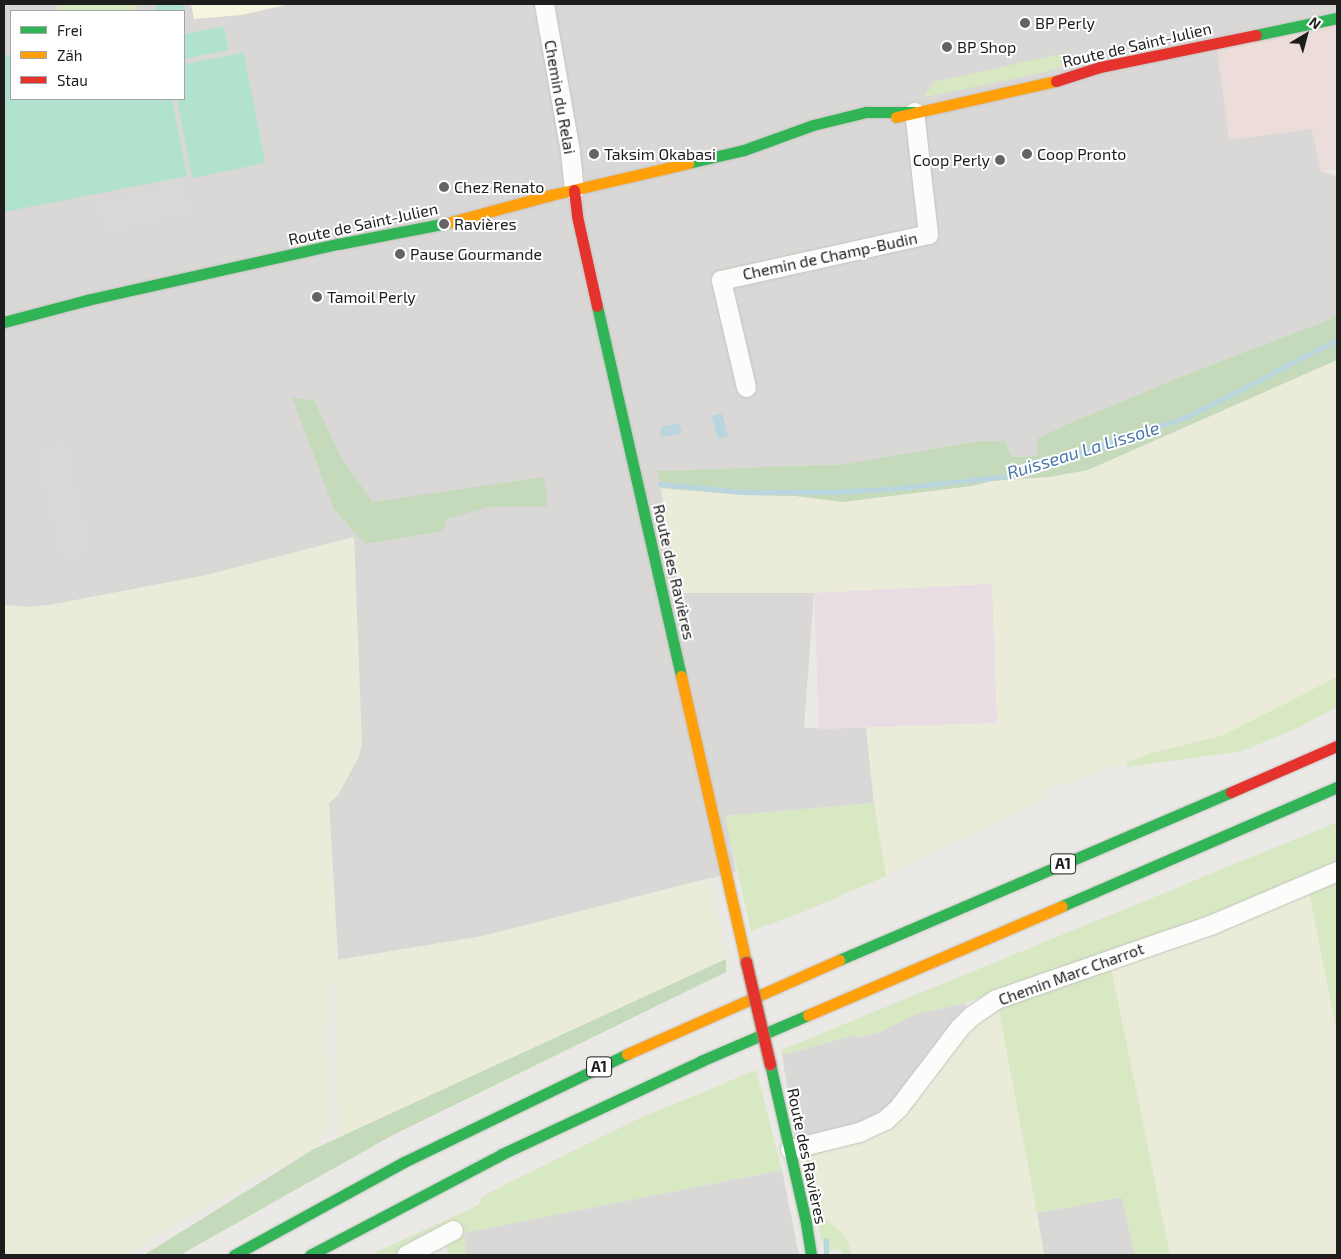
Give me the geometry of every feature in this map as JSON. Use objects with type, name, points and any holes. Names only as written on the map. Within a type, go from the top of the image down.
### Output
[{"type":"main road","name":"Route de Saint-Julien","points":[[869,125],[914,112],[1043,85],[1100,67],[1337,18]]},
{"type":"main road","name":"Route de Saint-Julien","points":[[4,322],[87,300],[465,219],[574,190],[744,150],[813,126],[866,112],[914,112]]},
{"type":"main road","name":"Route de Saint-Julien","points":[[785,136],[814,139]]},
{"type":"main road","name":"Route des Ravières","points":[[574,190],[576,216],[790,1149],[811,1255]]},
{"type":"main road","name":"A1","points":[[234,1255],[404,1162],[622,1056],[797,978],[1337,746]]},
{"type":"main road","name":"A1","points":[[310,1255],[502,1154],[700,1061],[1337,787]]},
{"type":"street","name":"Chemin du Relai","points":[[544,4],[570,152],[574,190]]},
{"type":"street","name":"Chemin de Champ-Budin","points":[[746,387],[720,280],[928,234],[914,112]]},
{"type":"street","name":"Chemin Marc Charrot","points":[[790,1149],[859,1132],[885,1120],[898,1108],[959,1028],[971,1016],[996,999],[1210,925],[1337,871]]},
{"type":"street","points":[[406,1255],[453,1230]]},
{"type":"shaded area","points":[[4,4],[1337,4],[1337,20],[1312,129],[1321,171],[1337,176],[1337,314],[1328,320],[1185,375],[1070,423],[1039,438],[1038,456],[1012,457],[978,441],[846,464],[657,471],[680,593],[814,593],[804,728],[866,727],[874,803],[726,816],[736,872],[483,936],[338,960],[329,803],[338,795],[359,756],[354,538],[202,576],[50,605],[26,607],[4,605]]},
{"type":"shaded area","points":[[191,4],[290,4],[241,15],[194,19]]},
{"type":"shaded area","points":[[1337,20],[1337,169],[1321,172],[1312,129],[1229,140],[1217,49]]},
{"type":"shaded area","points":[[183,186],[189,211],[105,231],[99,205]]},
{"type":"shaded area","points":[[1337,314],[1337,360],[1088,470],[1049,477],[991,481],[972,486],[842,502],[795,496],[742,495],[661,488],[657,471],[846,464],[978,441],[1005,441],[1012,457],[1038,456],[1038,438],[1185,375],[1328,320]]},
{"type":"shaded area","points":[[1337,360],[1337,677],[1224,735],[1152,753],[1047,790],[1049,797],[886,876],[874,803],[866,727],[998,723],[992,584],[814,593],[680,593],[661,488],[676,487],[742,495],[795,496],[842,502],[972,486],[991,481],[1049,477],[1088,470]]},
{"type":"shaded area","points":[[292,398],[314,400],[341,458],[373,502],[544,477],[548,506],[488,507],[447,519],[443,531],[365,544],[334,509]]},
{"type":"shaded area","points":[[64,444],[89,551],[63,557],[39,450]]},
{"type":"shaded area","points":[[354,537],[362,744],[359,756],[338,795],[329,803],[338,960],[483,936],[710,878],[726,959],[339,1137],[336,1043],[337,965],[329,1010],[327,1042],[332,1114],[330,1128],[314,1149],[224,1196],[126,1255],[4,1255],[4,605],[26,607],[50,605],[202,576]]},
{"type":"shaded area","points":[[992,583],[997,723],[819,729],[814,589]]},
{"type":"shaded area","points":[[1309,891],[1337,1033],[1337,1255],[1170,1255],[1111,968]]},
{"type":"shaded area","points":[[726,959],[726,972],[391,1136],[180,1255],[144,1255],[314,1149]]},
{"type":"shaded area","points":[[965,1003],[966,1010],[889,1110],[879,1116],[802,1141],[795,1136],[782,1055],[855,1035],[857,1038],[878,1033],[916,1014]]},
{"type":"shaded area","points":[[998,1005],[1044,1255],[851,1255],[848,1242],[843,1233],[822,1217],[809,1158],[877,1132],[961,1035]]},
{"type":"shaded area","points":[[782,1170],[799,1255],[466,1255],[464,1233]]},
{"type":"shaded area","points":[[1122,1197],[1135,1255],[1044,1255],[1037,1213]]},
{"type":"green space","points":[[57,4],[137,4],[137,10],[57,10]]},
{"type":"green space","points":[[155,4],[183,4],[184,10],[156,10]]},
{"type":"green space","points":[[222,27],[225,29],[228,50],[185,59],[185,34]]},
{"type":"green space","points":[[244,53],[265,163],[192,178],[177,100],[185,100],[185,64]]},
{"type":"green space","points":[[10,54],[10,100],[172,100],[187,176],[4,212],[4,56]]},
{"type":"green space","points":[[1061,54],[1080,60],[1042,73],[924,97],[933,82]]},
{"type":"green space","points":[[1337,677],[1337,707],[1298,728],[1243,751],[1127,767],[1127,762],[1152,753],[1224,735]]},
{"type":"green space","points":[[874,803],[886,876],[803,912],[751,931],[725,816]]},
{"type":"green space","points":[[1337,822],[1337,862],[1205,918],[965,1003],[916,1014],[878,1033],[857,1038],[855,1035],[782,1055],[781,1050]]},
{"type":"green space","points":[[1337,879],[1337,1033],[1309,891]]},
{"type":"green space","points":[[1111,968],[1170,1255],[1135,1255],[1122,1197],[1037,1213],[998,1005]]},
{"type":"green space","points":[[756,1070],[782,1170],[464,1233],[466,1255],[449,1255],[440,1231],[394,1255],[370,1255],[478,1205],[482,1197],[502,1186],[636,1120]]},
{"type":"green space","points":[[877,1132],[809,1158],[822,1216],[843,1233],[848,1242],[851,1255],[842,1255],[841,1250],[834,1249],[825,1255],[803,1154]]},
{"type":"water","points":[[722,413],[728,436],[718,439],[711,416]]},
{"type":"water","points":[[679,423],[682,433],[663,437],[660,435],[661,427]]},
{"type":"waterway","name":"Ruisseau La Lissole","points":[[660,484],[744,492],[830,492],[888,489],[1008,476],[1186,417],[1337,340]]},
{"type":"waterway","points":[[826,1240],[826,1255]]},
{"type":"traffic: fast","points":[[1256,35],[1337,18]]},
{"type":"traffic: fast","points":[[688,163],[744,150],[813,125],[866,112],[914,112]]},
{"type":"traffic: fast","points":[[4,322],[87,300],[338,244],[447,223]]},
{"type":"traffic: fast","points":[[597,306],[681,676]]},
{"type":"traffic: fast","points":[[1062,906],[1337,787]]},
{"type":"traffic: fast","points":[[839,960],[1231,792]]},
{"type":"traffic: fast","points":[[310,1255],[502,1154],[701,1061],[808,1015]]},
{"type":"traffic: fast","points":[[234,1255],[404,1162],[627,1054]]},
{"type":"traffic: fast","points":[[770,1064],[806,1223],[811,1255]]},
{"type":"traffic: slow","points":[[896,117],[1056,81]]},
{"type":"traffic: slow","points":[[447,223],[551,195],[688,163]]},
{"type":"traffic: slow","points":[[681,676],[746,962]]},
{"type":"traffic: slow","points":[[808,1015],[1062,906]]},
{"type":"traffic: slow","points":[[627,1054],[839,960]]},
{"type":"traffic: jam","points":[[1056,81],[1100,67],[1256,35]]},
{"type":"traffic: jam","points":[[574,190],[577,216],[597,306]]},
{"type":"traffic: jam","points":[[1231,792],[1337,746]]},
{"type":"traffic: jam","points":[[746,962],[770,1064]]},
{"type":"place","name":"BP Perly","points":[[1025,23]]},
{"type":"place","name":"BP Shop","points":[[947,47]]},
{"type":"place","name":"Taksim Okabasi","points":[[594,154]]},
{"type":"place","name":"Coop Pronto","points":[[1027,154]]},
{"type":"place","name":"Coop Perly","points":[[1000,160]]},
{"type":"place","name":"Chez Renato","points":[[444,187]]},
{"type":"place","name":"Ravières","points":[[444,224]]},
{"type":"place","name":"Pause Gourmande","points":[[400,254]]},
{"type":"place","name":"Tamoil Perly","points":[[317,297]]}]
